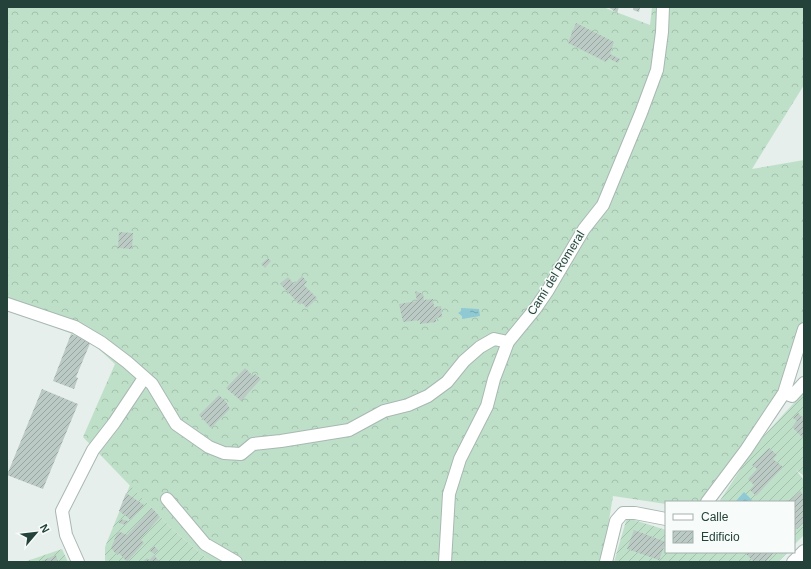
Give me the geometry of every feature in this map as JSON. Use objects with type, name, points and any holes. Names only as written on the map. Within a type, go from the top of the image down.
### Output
[{"type":"street","name":"Camí del Romeral","points":[[445,562],[449,494],[460,459],[487,406],[494,379],[508,342],[535,309],[584,229],[603,205],[641,114],[657,70],[662,32],[663,7]]},
{"type":"street","points":[[7,304],[74,327],[102,343],[152,384],[176,424],[209,447],[224,453],[240,454],[253,444],[350,430],[384,411],[408,405],[428,396],[446,382],[464,361],[480,347],[494,339],[508,342]]},
{"type":"street","points":[[708,501],[746,450],[784,393],[804,329]]},
{"type":"street","points":[[78,562],[66,535],[62,511],[93,450],[114,423],[144,378]]},
{"type":"street","points":[[784,393],[792,396],[804,383]]},
{"type":"street","points":[[166,500],[205,544],[236,562]]},
{"type":"street","points":[[606,562],[616,521],[622,513],[635,513],[665,519]]},
{"type":"street","points":[[793,562],[804,551]]},
{"type":"green space","points":[[7,7],[603,7],[650,25],[652,7],[804,7],[804,85],[752,169],[804,160],[804,344],[746,450],[704,501],[665,501],[665,504],[613,496],[602,562],[211,562],[171,528],[83,437],[115,364],[90,341],[7,308]]},
{"type":"green space","points":[[804,392],[804,476],[796,470],[804,480],[804,535],[795,544],[795,501],[720,501],[759,441]]},
{"type":"green space","points":[[130,485],[171,528],[211,562],[105,562],[105,547]]},
{"type":"green space","points":[[628,518],[665,530],[665,553],[787,553],[778,562],[614,562]]},
{"type":"green space","points":[[62,549],[68,562],[24,562]]},
{"type":"water","points":[[461,308],[479,309],[480,316],[462,319],[462,316],[458,313],[461,311]]},
{"type":"water","points":[[744,492],[752,500],[751,501],[736,501]]},
{"type":"building","points":[[608,7],[619,7],[617,13]]},
{"type":"building","points":[[634,7],[640,7],[639,12],[633,10]]},
{"type":"building","points":[[576,23],[614,42],[610,54],[620,59],[618,63],[608,58],[606,62],[568,43]]},
{"type":"building","points":[[119,232],[133,233],[132,249],[118,248]]},
{"type":"building","points":[[268,258],[271,261],[265,268],[261,264]]},
{"type":"building","points":[[302,276],[307,282],[304,285],[317,298],[307,308],[302,303],[300,305],[280,284],[288,277],[294,284]]},
{"type":"building","points":[[415,291],[423,294],[424,300],[433,299],[434,307],[441,306],[442,317],[436,318],[436,322],[420,324],[420,320],[403,322],[399,304],[417,301]]},
{"type":"building","points":[[71,334],[91,341],[76,377],[78,378],[74,389],[53,381]]},
{"type":"building","points":[[245,368],[253,376],[255,374],[261,379],[241,401],[226,388]]},
{"type":"building","points":[[42,389],[78,404],[43,489],[7,475]]},
{"type":"building","points":[[219,395],[230,409],[211,428],[199,415]]},
{"type":"building","points":[[798,413],[802,417],[804,415],[804,439],[792,427],[797,421],[793,418]]},
{"type":"building","points":[[769,448],[777,455],[773,459],[783,467],[756,496],[750,490],[754,485],[748,479],[757,469],[752,465]]},
{"type":"building","points":[[800,491],[804,496],[804,522],[797,529],[795,529],[795,501],[786,501],[790,500]]},
{"type":"building","points":[[126,493],[144,505],[131,520],[119,511]]},
{"type":"building","points":[[152,508],[160,517],[140,539],[144,543],[127,562],[119,553],[117,555],[111,548],[118,531],[127,535]]},
{"type":"building","points":[[120,519],[128,521],[126,525],[119,523]]},
{"type":"building","points":[[634,530],[665,542],[659,560],[627,549]]},
{"type":"building","points":[[154,546],[158,550],[154,554],[150,551]]},
{"type":"building","points":[[745,553],[773,553],[766,562],[754,562]]},
{"type":"building","points":[[56,555],[58,562],[39,562]]},
{"type":"building","points":[[154,555],[160,562],[142,562],[147,558],[149,560]]}]
